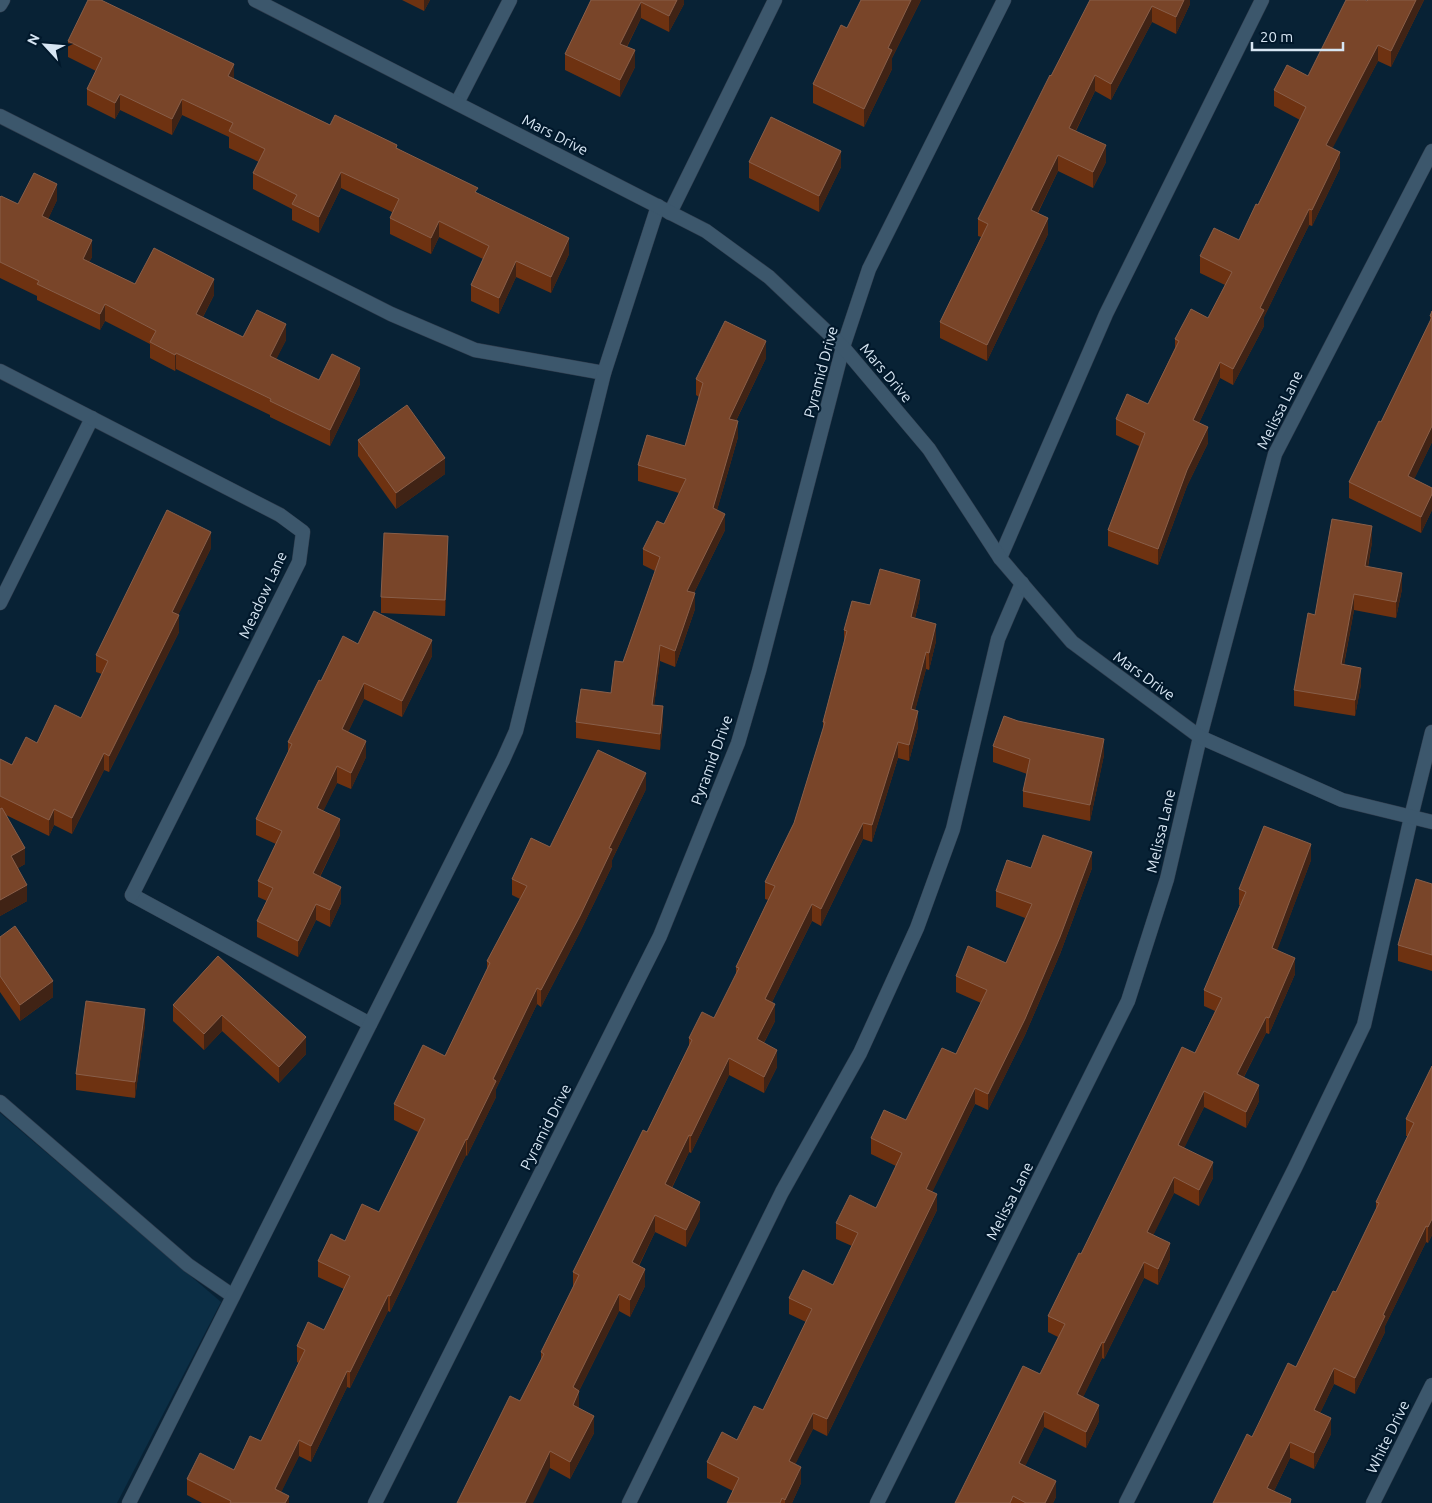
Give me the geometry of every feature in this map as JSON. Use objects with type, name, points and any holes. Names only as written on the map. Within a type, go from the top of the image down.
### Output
[{"type":"street","points":[[0,5],[3,0]]},
{"type":"street","points":[[458,103],[510,0]]},
{"type":"street","points":[[670,213],[775,0]]},
{"type":"street","name":"Pyramid Drive","points":[[374,1503],[664,927],[738,743],[759,672],[843,347],[869,269],[1004,0]]},
{"type":"street","points":[[1000,558],[1106,314],[1262,0]]},
{"type":"street","name":"Mars Drive","points":[[261,2],[706,231],[769,277],[843,347],[929,449],[1000,558],[1072,642],[1200,737],[1342,800],[1432,822]]},
{"type":"street","points":[[0,116],[391,314],[476,350],[604,374]]},
{"type":"street","name":"Melissa Lane","points":[[877,1503],[1128,1001],[1167,880],[1200,737],[1275,454],[1432,151]]},
{"type":"street","points":[[129,1503],[516,731],[604,374],[658,206]]},
{"type":"street","name":"Meadow Lane","points":[[0,371],[280,514],[303,532],[299,562],[132,895],[370,1024]]},
{"type":"street","points":[[0,603],[92,418]]},
{"type":"street","points":[[630,1503],[782,1192],[860,1053],[917,928],[953,829],[998,639],[1022,583]]},
{"type":"street","points":[[1126,1503],[1296,1168],[1364,1025],[1432,732]]},
{"type":"street","points":[[0,1102],[188,1265],[233,1296]]},
{"type":"street","name":"White Drive","points":[[1373,1503],[1432,1385]]},
{"type":"shaded area","points":[[0,1113],[221,1302],[117,1503],[0,1503]]},
{"type":"building","points":[[88,0],[101,0],[234,64],[228,76],[330,125],[335,115],[397,145],[396,148],[478,188],[475,192],[569,238],[551,277],[516,261],[499,298],[471,285],[489,246],[439,221],[431,238],[390,218],[399,199],[341,172],[319,217],[292,204],[297,195],[253,173],[265,149],[229,131],[233,123],[182,99],[172,119],[120,94],[115,103],[87,89],[102,58],[68,41]]},
{"type":"building","points":[[591,0],[677,0],[669,16],[641,2],[620,44],[635,50],[620,80],[565,54]]},
{"type":"building","points":[[861,0],[911,0],[888,48],[892,50],[864,109],[813,84],[841,25],[847,28]]},
{"type":"building","points":[[1090,0],[1184,0],[1176,17],[1152,6],[1111,84],[1095,75],[1069,128],[1106,145],[1093,172],[1058,155],[1031,210],[1048,218],[987,345],[940,322],[988,224],[978,219]]},
{"type":"building","points":[[1346,0],[1416,0],[1391,51],[1378,45],[1326,145],[1340,152],[1312,210],[1309,209],[1260,308],[1264,310],[1233,369],[1220,362],[1193,420],[1208,427],[1187,470],[1158,549],[1108,530],[1145,433],[1116,419],[1127,394],[1148,404],[1179,341],[1175,339],[1191,309],[1208,318],[1232,272],[1200,256],[1214,228],[1239,240],[1306,107],[1274,90],[1287,65],[1308,76]]},
{"type":"building","points":[[771,117],[841,151],[819,196],[749,162]]},
{"type":"building","points":[[34,173],[57,184],[42,216],[92,240],[83,259],[135,284],[154,248],[214,279],[196,314],[243,337],[257,310],[286,324],[270,356],[319,380],[332,354],[360,368],[330,430],[270,401],[271,399],[150,342],[156,331],[105,304],[100,314],[37,284],[39,281],[0,262],[0,197],[18,204]]},
{"type":"building","points":[[1432,317],[1432,426],[1408,476],[1432,488],[1432,494],[1421,517],[1349,482],[1379,421],[1381,422]]},
{"type":"building","points":[[725,321],[766,341],[729,419],[738,421],[713,508],[725,514],[687,591],[695,593],[675,651],[660,645],[652,705],[663,706],[660,734],[576,722],[581,689],[611,693],[615,661],[623,662],[660,557],[643,549],[657,521],[664,524],[686,479],[638,465],[647,435],[685,446],[703,383],[696,379]]},
{"type":"building","points":[[407,405],[445,458],[396,493],[358,440]]},
{"type":"building","points":[[167,510],[211,532],[172,612],[179,615],[109,756],[104,753],[72,818],[54,809],[49,820],[0,796],[0,759],[12,765],[26,737],[37,743],[55,705],[81,718],[108,661],[96,655]]},
{"type":"building","points":[[1332,519],[1372,526],[1365,566],[1402,573],[1396,602],[1354,594],[1341,664],[1361,668],[1355,700],[1294,690],[1308,613],[1315,615]]},
{"type":"building","points":[[384,533],[448,536],[445,600],[381,597]]},
{"type":"building","points":[[880,569],[920,580],[911,617],[936,624],[929,653],[926,652],[911,709],[918,711],[909,745],[898,742],[872,825],[863,823],[821,909],[812,904],[765,999],[775,1004],[757,1039],[777,1050],[764,1077],[729,1058],[691,1136],[689,1135],[665,1184],[700,1202],[686,1230],[655,1215],[632,1262],[645,1269],[630,1300],[619,1294],[573,1387],[579,1391],[573,1405],[594,1416],[570,1462],[550,1451],[525,1503],[457,1503],[510,1396],[520,1401],[544,1354],[541,1352],[579,1275],[573,1272],[643,1130],[647,1132],[692,1040],[689,1038],[702,1012],[714,1018],[739,968],[736,967],[775,886],[765,882],[794,823],[825,722],[823,722],[847,631],[844,630],[852,601],[870,605]]},
{"type":"building","points":[[374,611],[432,640],[402,701],[364,683],[342,729],[366,741],[351,773],[337,766],[317,808],[340,819],[313,873],[341,887],[330,910],[316,904],[298,941],[257,921],[273,888],[258,881],[282,831],[256,819],[292,744],[288,742],[343,636],[358,644]]},
{"type":"building","points":[[1004,716],[1018,721],[1104,739],[1090,805],[1023,791],[1030,759],[993,746]]},
{"type":"building","points":[[598,750],[646,773],[609,848],[612,849],[580,916],[541,990],[537,988],[493,1079],[496,1081],[467,1140],[390,1296],[388,1295],[350,1372],[347,1371],[311,1446],[299,1440],[275,1489],[289,1496],[285,1503],[230,1503],[231,1501],[187,1479],[200,1453],[234,1470],[250,1436],[261,1441],[305,1350],[297,1346],[308,1322],[324,1330],[350,1276],[318,1261],[331,1234],[345,1241],[362,1204],[379,1212],[425,1119],[394,1104],[423,1045],[445,1056],[490,963],[487,961],[527,886],[512,879],[531,838],[550,847]]},
{"type":"building","points":[[2,808],[25,848],[11,856],[27,885],[0,900],[0,809]]},
{"type":"building","points":[[1264,826],[1311,844],[1272,948],[1295,958],[1269,1018],[1266,1017],[1237,1074],[1259,1085],[1246,1112],[1204,1091],[1178,1145],[1213,1162],[1199,1190],[1174,1177],[1147,1232],[1170,1243],[1158,1269],[1144,1262],[1077,1394],[1099,1405],[1086,1432],[1044,1411],[1019,1463],[1056,1481],[1045,1503],[1026,1503],[1013,1496],[1010,1503],[955,1503],[1023,1366],[1040,1374],[1065,1324],[1048,1316],[1079,1253],[1081,1254],[1182,1047],[1195,1053],[1222,998],[1204,990],[1246,892],[1239,889]]},
{"type":"building","points":[[1043,835],[1092,852],[1060,937],[1025,1019],[988,1094],[975,1088],[926,1189],[937,1194],[827,1419],[813,1413],[789,1461],[801,1467],[785,1500],[782,1498],[780,1503],[727,1503],[739,1478],[707,1462],[722,1432],[737,1440],[754,1406],[763,1410],[812,1309],[789,1298],[803,1270],[833,1285],[858,1233],[836,1223],[850,1195],[876,1208],[902,1153],[871,1138],[884,1110],[906,1120],[942,1048],[956,1054],[987,990],[956,976],[968,946],[1006,963],[1032,904],[996,891],[1007,860],[1031,868]]},
{"type":"building","points":[[1416,879],[1432,884],[1432,955],[1398,945]]},
{"type":"building","points":[[15,926],[53,981],[20,1005],[0,976],[0,937]]},
{"type":"building","points":[[218,956],[306,1037],[279,1067],[222,1015],[204,1034],[173,1005]]},
{"type":"building","points":[[86,1001],[145,1009],[135,1082],[76,1074]]},
{"type":"building","points":[[1432,1066],[1432,1219],[1428,1227],[1426,1226],[1355,1378],[1334,1368],[1314,1410],[1331,1418],[1314,1453],[1290,1442],[1267,1488],[1291,1499],[1290,1503],[1213,1503],[1247,1434],[1252,1437],[1288,1363],[1296,1367],[1333,1291],[1336,1292],[1379,1203],[1376,1202],[1414,1123],[1406,1119]]}]
